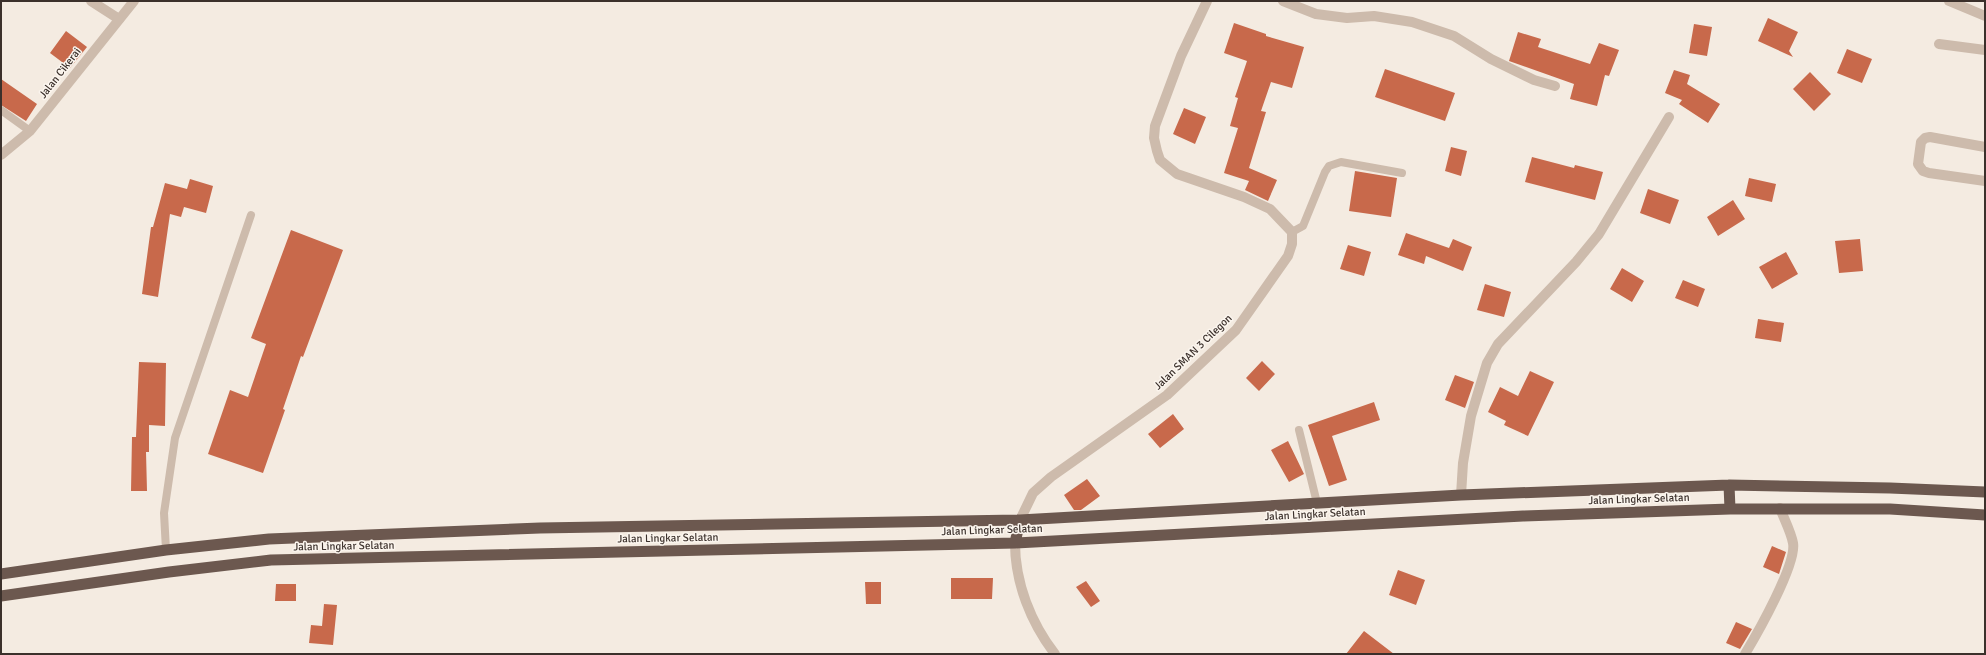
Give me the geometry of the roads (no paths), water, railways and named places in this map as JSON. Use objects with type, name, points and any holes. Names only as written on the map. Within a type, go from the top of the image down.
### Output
[{"type":"highway","name":"Jalan Lingkar Selatan","points":[[1,574],[166,550],[269,539],[540,528],[1020,520],[1461,495],[1729,485],[1890,488],[1985,492]]},
{"type":"highway","points":[[1729,485],[1730,509]]},
{"type":"highway","name":"Jalan Lingkar Selatan","points":[[1,596],[169,572],[272,560],[1015,543],[1523,516],[1730,509],[1890,509],[1985,515]]},
{"type":"highway","points":[[1015,543],[1020,520]]},
{"type":"street","points":[[91,1],[118,19]]},
{"type":"street","name":"Jalan Cikerai","points":[[1,155],[30,131],[118,19],[134,1]]},
{"type":"street","points":[[1207,1],[1181,56],[1155,126],[1154,138],[1160,160],[1177,174],[1244,197],[1270,209],[1292,232]]},
{"type":"street","points":[[1283,1],[1316,14],[1347,18],[1374,16],[1412,22],[1454,36],[1491,59],[1534,80],[1555,86]]},
{"type":"street","points":[[1949,1],[1985,16]]},
{"type":"street","points":[[1940,44],[1985,50]]},
{"type":"street","points":[[1461,495],[1463,463],[1472,416],[1491,357],[1498,344],[1576,262],[1599,234],[1669,117]]},
{"type":"street","points":[[1985,147],[1930,137],[1925,138],[1921,142],[1918,164],[1923,170],[1929,173],[1985,181]]},
{"type":"street","name":"Jalan SMAN 3 Cilegon","points":[[1020,520],[1033,493],[1042,485],[1167,395],[1236,330],[1288,256],[1292,244],[1292,232]]},
{"type":"street","points":[[1745,654],[1765,619],[1789,566],[1793,545],[1780,508]]},
{"type":"street","points":[[1015,543],[1015,564],[1026,602],[1045,641],[1055,654]]},
{"type":"lane","points":[[1,110],[30,131]]},
{"type":"lane","points":[[1292,232],[1303,226],[1307,220],[1325,172],[1329,166],[1341,162],[1402,173]]},
{"type":"lane","points":[[166,550],[164,513],[175,438],[251,215]]},
{"type":"lane","points":[[1299,430],[1317,503]]}]
